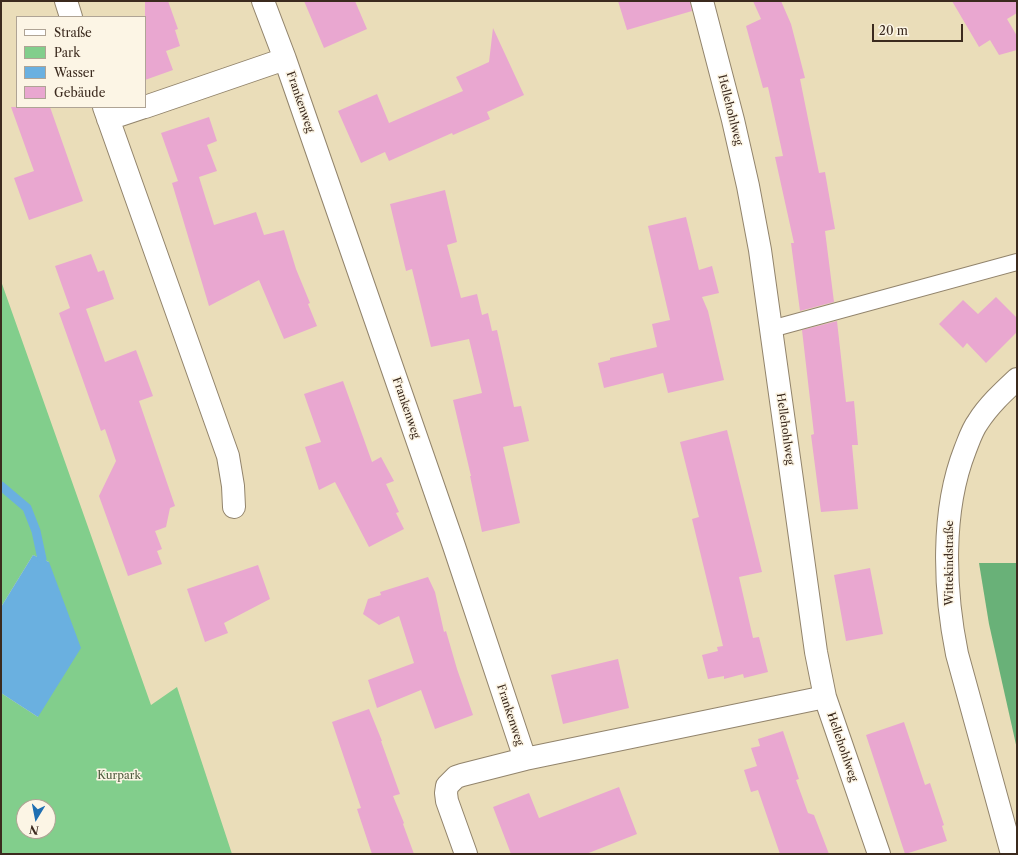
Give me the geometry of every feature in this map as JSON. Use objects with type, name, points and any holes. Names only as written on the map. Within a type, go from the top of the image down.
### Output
[{"type":"street","points":[[66,1],[71,16]]},
{"type":"street","name":"Frankenweg","points":[[263,1],[285,58],[454,546],[525,759]]},
{"type":"street","name":"Hellehohlweg","points":[[702,1],[733,120],[748,186],[760,250],[816,652],[825,697],[878,854]]},
{"type":"street","name":"Frankenweg","points":[[146,107],[285,58]]},
{"type":"street","name":"Frankenweg","points":[[138,108],[106,113],[228,456],[233,486],[234,507]]},
{"type":"street","name":"Wittekindstraße","points":[[1012,854],[952,632],[948,586],[948,526],[953,492],[960,464],[977,423],[991,405],[1015,385]]},
{"type":"street","name":"Frankenweg","points":[[466,854],[447,801],[447,786],[456,777],[525,759],[825,697]]},
{"type":"lane","points":[[771,329],[1017,262]]},
{"type":"green space","name":"Kurpark","points":[[1,281],[151,705],[177,687],[232,854],[1,854],[1,693],[38,717],[49,562],[33,555],[1,607]]},
{"type":"green space","points":[[979,563],[1017,563],[1017,749],[989,624]]},
{"type":"water","points":[[33,555],[49,562],[81,648],[38,717],[1,693],[1,607]]},
{"type":"building","points":[[145,1],[168,1],[178,29],[175,30],[180,46],[166,51],[173,70],[146,80],[146,16]]},
{"type":"building","points":[[304,1],[355,1],[367,29],[324,48]]},
{"type":"building","points":[[618,1],[690,1],[692,11],[627,30]]},
{"type":"building","points":[[753,1],[781,1],[791,24],[805,78],[800,79],[819,173],[825,172],[835,229],[825,231],[834,302],[800,311],[791,243],[794,243],[775,157],[783,156],[768,87],[763,88],[746,26],[761,19]]},
{"type":"building","points":[[952,1],[1017,1],[1017,13],[1007,19],[1017,36],[1017,50],[999,55],[990,40],[979,47]]},
{"type":"building","points":[[493,28],[524,95],[487,112],[490,119],[453,135],[452,133],[389,161],[385,152],[361,163],[338,111],[377,94],[389,123],[463,91],[456,77],[489,62]]},
{"type":"building","points":[[11,107],[50,108],[83,201],[29,220],[14,178],[34,171]]},
{"type":"building","points":[[209,117],[217,141],[207,145],[217,171],[199,177],[214,225],[256,212],[264,235],[284,230],[296,269],[310,303],[308,304],[317,326],[284,339],[259,280],[209,306],[172,183],[178,181],[161,133]]},
{"type":"building","points":[[445,190],[457,242],[447,245],[461,298],[477,294],[482,315],[488,313],[492,331],[497,330],[514,407],[521,406],[529,441],[503,447],[520,523],[482,532],[471,476],[453,400],[482,393],[469,339],[431,347],[412,269],[406,271],[390,204]]},
{"type":"building","points":[[686,217],[699,270],[712,266],[719,293],[702,297],[708,311],[724,380],[668,393],[663,373],[604,388],[598,363],[610,360],[610,358],[657,347],[652,324],[670,320],[648,226]]},
{"type":"building","points":[[91,254],[98,272],[104,270],[114,299],[86,309],[105,362],[136,350],[153,396],[139,401],[175,506],[170,508],[166,527],[155,531],[162,549],[157,551],[162,564],[128,576],[99,496],[116,461],[105,429],[101,431],[59,313],[70,308],[55,266]]},
{"type":"building","points":[[996,297],[1017,318],[1017,332],[986,363],[967,343],[963,348],[939,324],[963,300],[978,314]]},
{"type":"building","points":[[837,321],[846,402],[854,401],[858,445],[852,445],[858,509],[821,512],[811,435],[814,434],[802,330]]},
{"type":"building","points":[[343,381],[372,462],[381,457],[394,481],[386,484],[399,512],[396,513],[404,529],[369,547],[335,482],[319,490],[305,447],[321,442],[304,394]]},
{"type":"building","points":[[727,430],[762,572],[739,577],[753,638],[759,637],[768,672],[744,678],[743,674],[724,679],[724,676],[708,679],[702,655],[718,651],[717,647],[723,646],[692,519],[699,517],[680,442]]},
{"type":"building","points":[[258,565],[270,599],[224,623],[228,633],[205,642],[187,589]]},
{"type":"building","points":[[870,568],[883,634],[846,641],[834,575]]},
{"type":"building","points":[[428,577],[435,592],[444,632],[446,631],[473,715],[435,729],[421,690],[377,708],[368,680],[414,663],[399,616],[379,625],[363,614],[368,599],[381,595],[380,592]]},
{"type":"building","points":[[618,659],[629,708],[563,724],[551,675]]},
{"type":"building","points":[[369,709],[382,741],[400,794],[393,796],[414,854],[372,854],[357,809],[361,808],[332,722]]},
{"type":"building","points":[[904,722],[925,785],[930,783],[944,825],[942,826],[947,841],[905,854],[866,735]]},
{"type":"building","points":[[783,731],[799,779],[796,780],[808,813],[814,815],[829,854],[780,854],[758,790],[751,792],[744,770],[757,766],[751,748],[760,746],[758,739]]},
{"type":"building","points":[[619,787],[637,834],[586,854],[511,854],[493,807],[529,793],[539,818]]},
{"type":"waterway","points":[[1,486],[27,508],[36,531],[42,559]]}]
